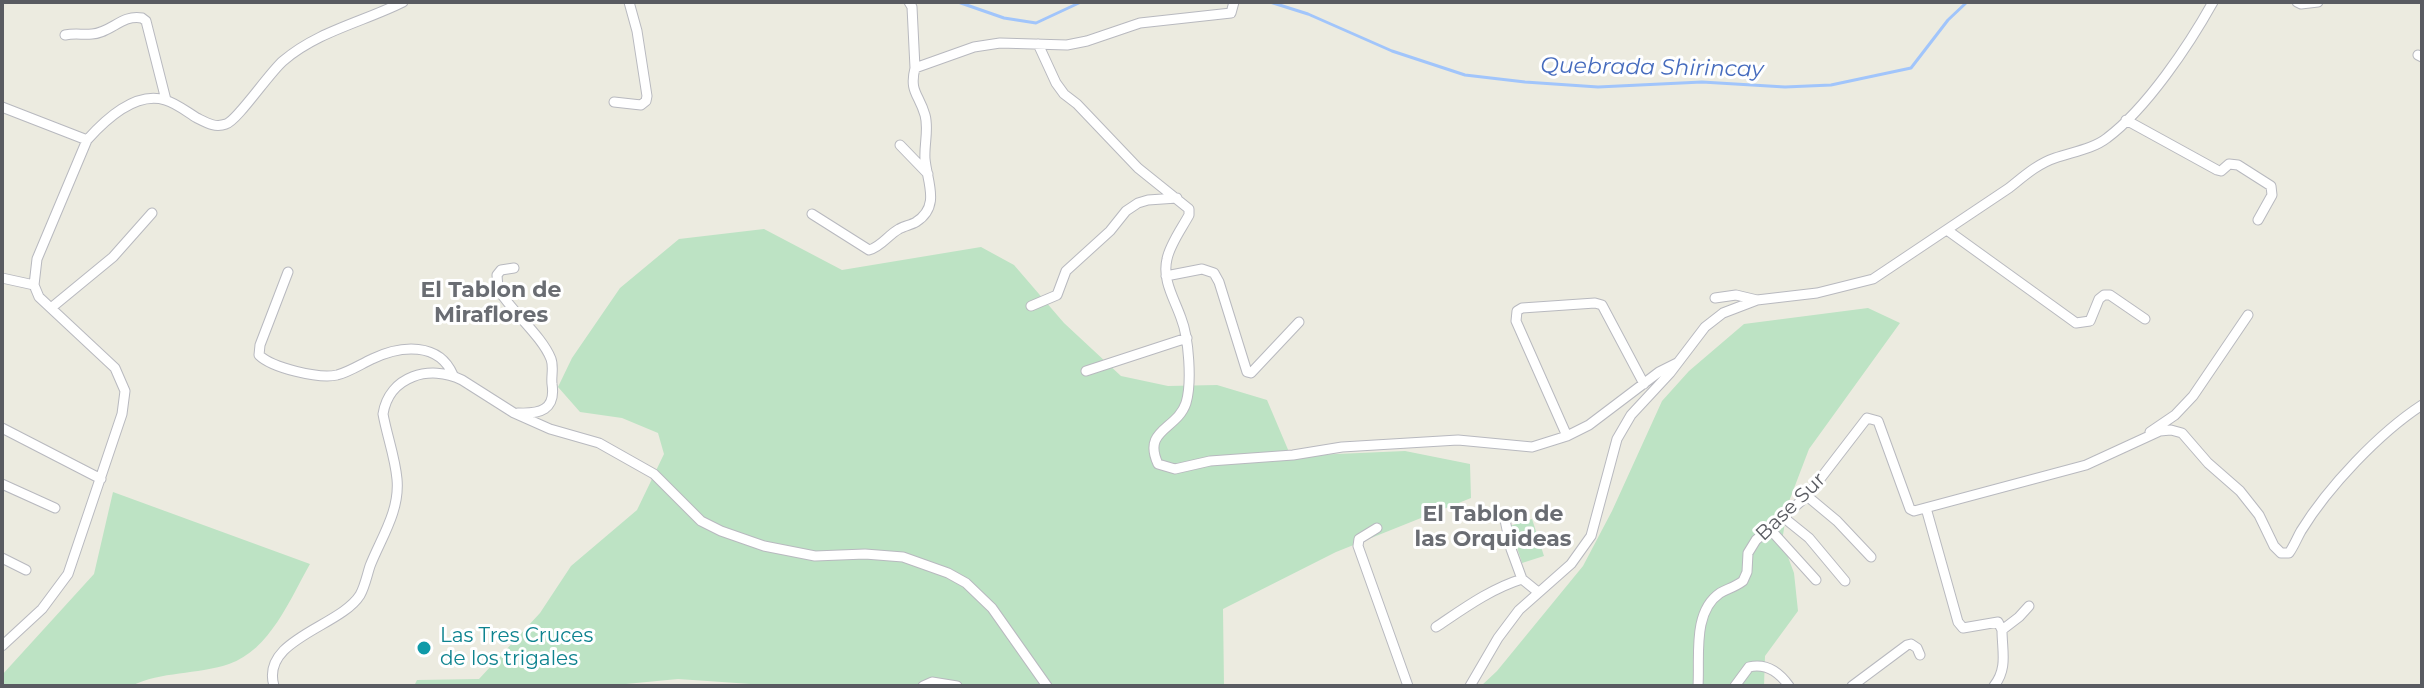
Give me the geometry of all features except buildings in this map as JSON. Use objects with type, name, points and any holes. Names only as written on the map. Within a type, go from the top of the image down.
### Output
[{"type":"street","points":[[2,646],[42,609],[68,574],[118,433],[125,391],[115,368],[39,297],[34,285],[37,259],[87,140],[123,108],[148,98],[166,100],[211,125],[222,126],[233,122],[256,90],[302,46],[403,2]]},
{"type":"street","points":[[614,102],[641,105],[647,96],[637,31],[629,2]]},
{"type":"street","points":[[812,214],[869,250],[928,211],[933,197],[928,174],[926,117],[912,89],[915,68],[912,7],[909,2]]},
{"type":"street","points":[[1470,686],[1498,638],[1519,610],[1571,564],[1591,536],[1617,439],[1631,415],[1705,327],[1723,313],[1757,300],[1817,293],[1873,279],[2029,171],[2052,159],[2106,140],[2188,46],[2213,2]]},
{"type":"street","points":[[2297,2],[2318,2]]},
{"type":"street","points":[[915,68],[974,47],[1000,43],[1077,43],[1140,23],[1231,13],[1234,3]]},
{"type":"street","points":[[65,35],[93,34],[128,18],[142,18],[146,21],[166,100]]},
{"type":"street","points":[[1038,44],[1064,94],[1138,168],[1189,209],[1189,215],[1167,258],[1166,276],[1187,338],[1187,396],[1178,417],[1156,437],[1153,445],[1158,464],[1175,469],[1210,461],[1293,455],[1342,447],[1443,441],[1532,447],[1589,425],[1679,361]]},
{"type":"street","points":[[2,107],[87,140]]},
{"type":"street","points":[[2126,120],[2217,170],[2221,171],[2229,164],[2238,165],[2271,186],[2272,195],[2258,220]]},
{"type":"street","points":[[900,145],[928,174]]},
{"type":"street","points":[[1031,306],[1057,295],[1066,271],[1138,203],[1177,198]]},
{"type":"street","points":[[51,308],[113,257],[152,213]]},
{"type":"street","points":[[1947,230],[2076,323],[2090,321],[2099,299],[2104,295],[2110,295],[2145,319]]},
{"type":"street","points":[[514,268],[501,270],[497,275],[498,289],[551,359],[553,400],[546,410],[537,413],[514,413]]},
{"type":"street","points":[[1166,276],[1202,269],[1214,273],[1247,372],[1251,373],[1299,322]]},
{"type":"street","points":[[288,272],[260,345],[259,355],[266,362],[319,375],[337,375],[375,357],[416,349],[434,352],[447,362],[453,375]]},
{"type":"street","points":[[2,278],[34,285]]},
{"type":"street","points":[[1715,298],[1736,295],[1757,300]]},
{"type":"street","points":[[1567,436],[1516,321],[1517,311],[1522,308],[1602,305],[1644,384]]},
{"type":"street","points":[[1994,686],[2004,668],[2002,630],[1998,622],[1963,628],[1958,622],[1926,508],[2086,465],[2140,438],[2175,415],[2193,396],[2248,315]]},
{"type":"street","points":[[1086,371],[1187,338]]},
{"type":"street","points":[[274,686],[271,678],[275,661],[289,645],[340,615],[359,596],[397,497],[397,478],[383,414],[389,393],[402,381],[418,374],[453,375],[514,413],[550,429],[599,443],[654,474],[701,521],[747,541],[815,556],[865,554],[903,557],[948,573],[966,583],[992,608],[1047,686]]},
{"type":"street","points":[[2140,438],[2160,431],[2182,433],[2208,463],[2240,491],[2259,515],[2274,546],[2281,553],[2289,553],[2302,530],[2371,446],[2404,416],[2422,405]]},
{"type":"street","name":"Base Sur","points":[[1698,686],[1701,622],[1705,612],[1720,593],[1743,581],[1748,553],[1756,540],[1807,496],[1867,418],[1878,421],[1910,509],[1926,508]]},
{"type":"street","points":[[2,428],[101,479]]},
{"type":"street","points":[[2,484],[55,508]]},
{"type":"street","points":[[1807,496],[1837,521],[1871,557]]},
{"type":"street","points":[[1504,515],[1511,549],[1522,579],[1538,592]]},
{"type":"street","points":[[1783,517],[1809,538],[1845,581]]},
{"type":"street","points":[[1768,527],[1816,580]]},
{"type":"street","points":[[1377,528],[1359,539],[1358,546],[1408,686]]},
{"type":"street","points":[[2,558],[26,570]]},
{"type":"street","points":[[1436,627],[1478,599],[1522,579]]},
{"type":"street","points":[[2002,630],[2029,606]]},
{"type":"street","points":[[1852,686],[1907,645],[1917,648],[1920,655]]},
{"type":"street","points":[[1735,686],[1749,667],[1755,666],[1766,666],[1789,686]]},
{"type":"street","points":[[923,686],[932,682],[957,686]]},
{"type":"green space","points":[[764,229],[842,270],[981,247],[1014,265],[1064,323],[1121,376],[1168,386],[1217,385],[1267,400],[1289,452],[1314,455],[1405,451],[1470,464],[1471,498],[1336,552],[1223,609],[1224,686],[780,686],[678,679],[605,686],[414,686],[417,680],[479,679],[540,613],[571,566],[637,510],[664,454],[658,433],[622,418],[580,412],[558,387],[572,358],[620,288],[679,239]]},
{"type":"green space","points":[[1868,308],[1900,323],[1809,449],[1788,504],[1782,541],[1794,573],[1798,611],[1765,656],[1764,686],[1481,686],[1497,671],[1583,566],[1612,511],[1662,401],[1689,371],[1744,324]]},
{"type":"green space","points":[[113,492],[310,564],[267,635],[243,657],[229,664],[155,678],[131,686],[2,686],[2,675],[94,574]]},
{"type":"green space","points":[[1532,519],[1544,556],[1522,563],[1510,526]]},
{"type":"waterway","name":"Quebrada Shirincay","points":[[958,2],[1004,18],[1036,23],[1081,2]]},
{"type":"waterway","name":"Quebrada Shirincay","points":[[1270,2],[1308,14],[1392,51],[1465,75],[1598,87],[1702,82],[1785,87],[1831,85],[1911,68],[1948,20],[1967,2]]},
{"type":"place","name":"Las Tres Cruces de los trigales","points":[[424,648]]},
{"type":"district","name":"El Tablon de Miraflores","points":[[491,304]]},
{"type":"district","name":"El Tablon de las Orquideas","points":[[1493,528]]}]
